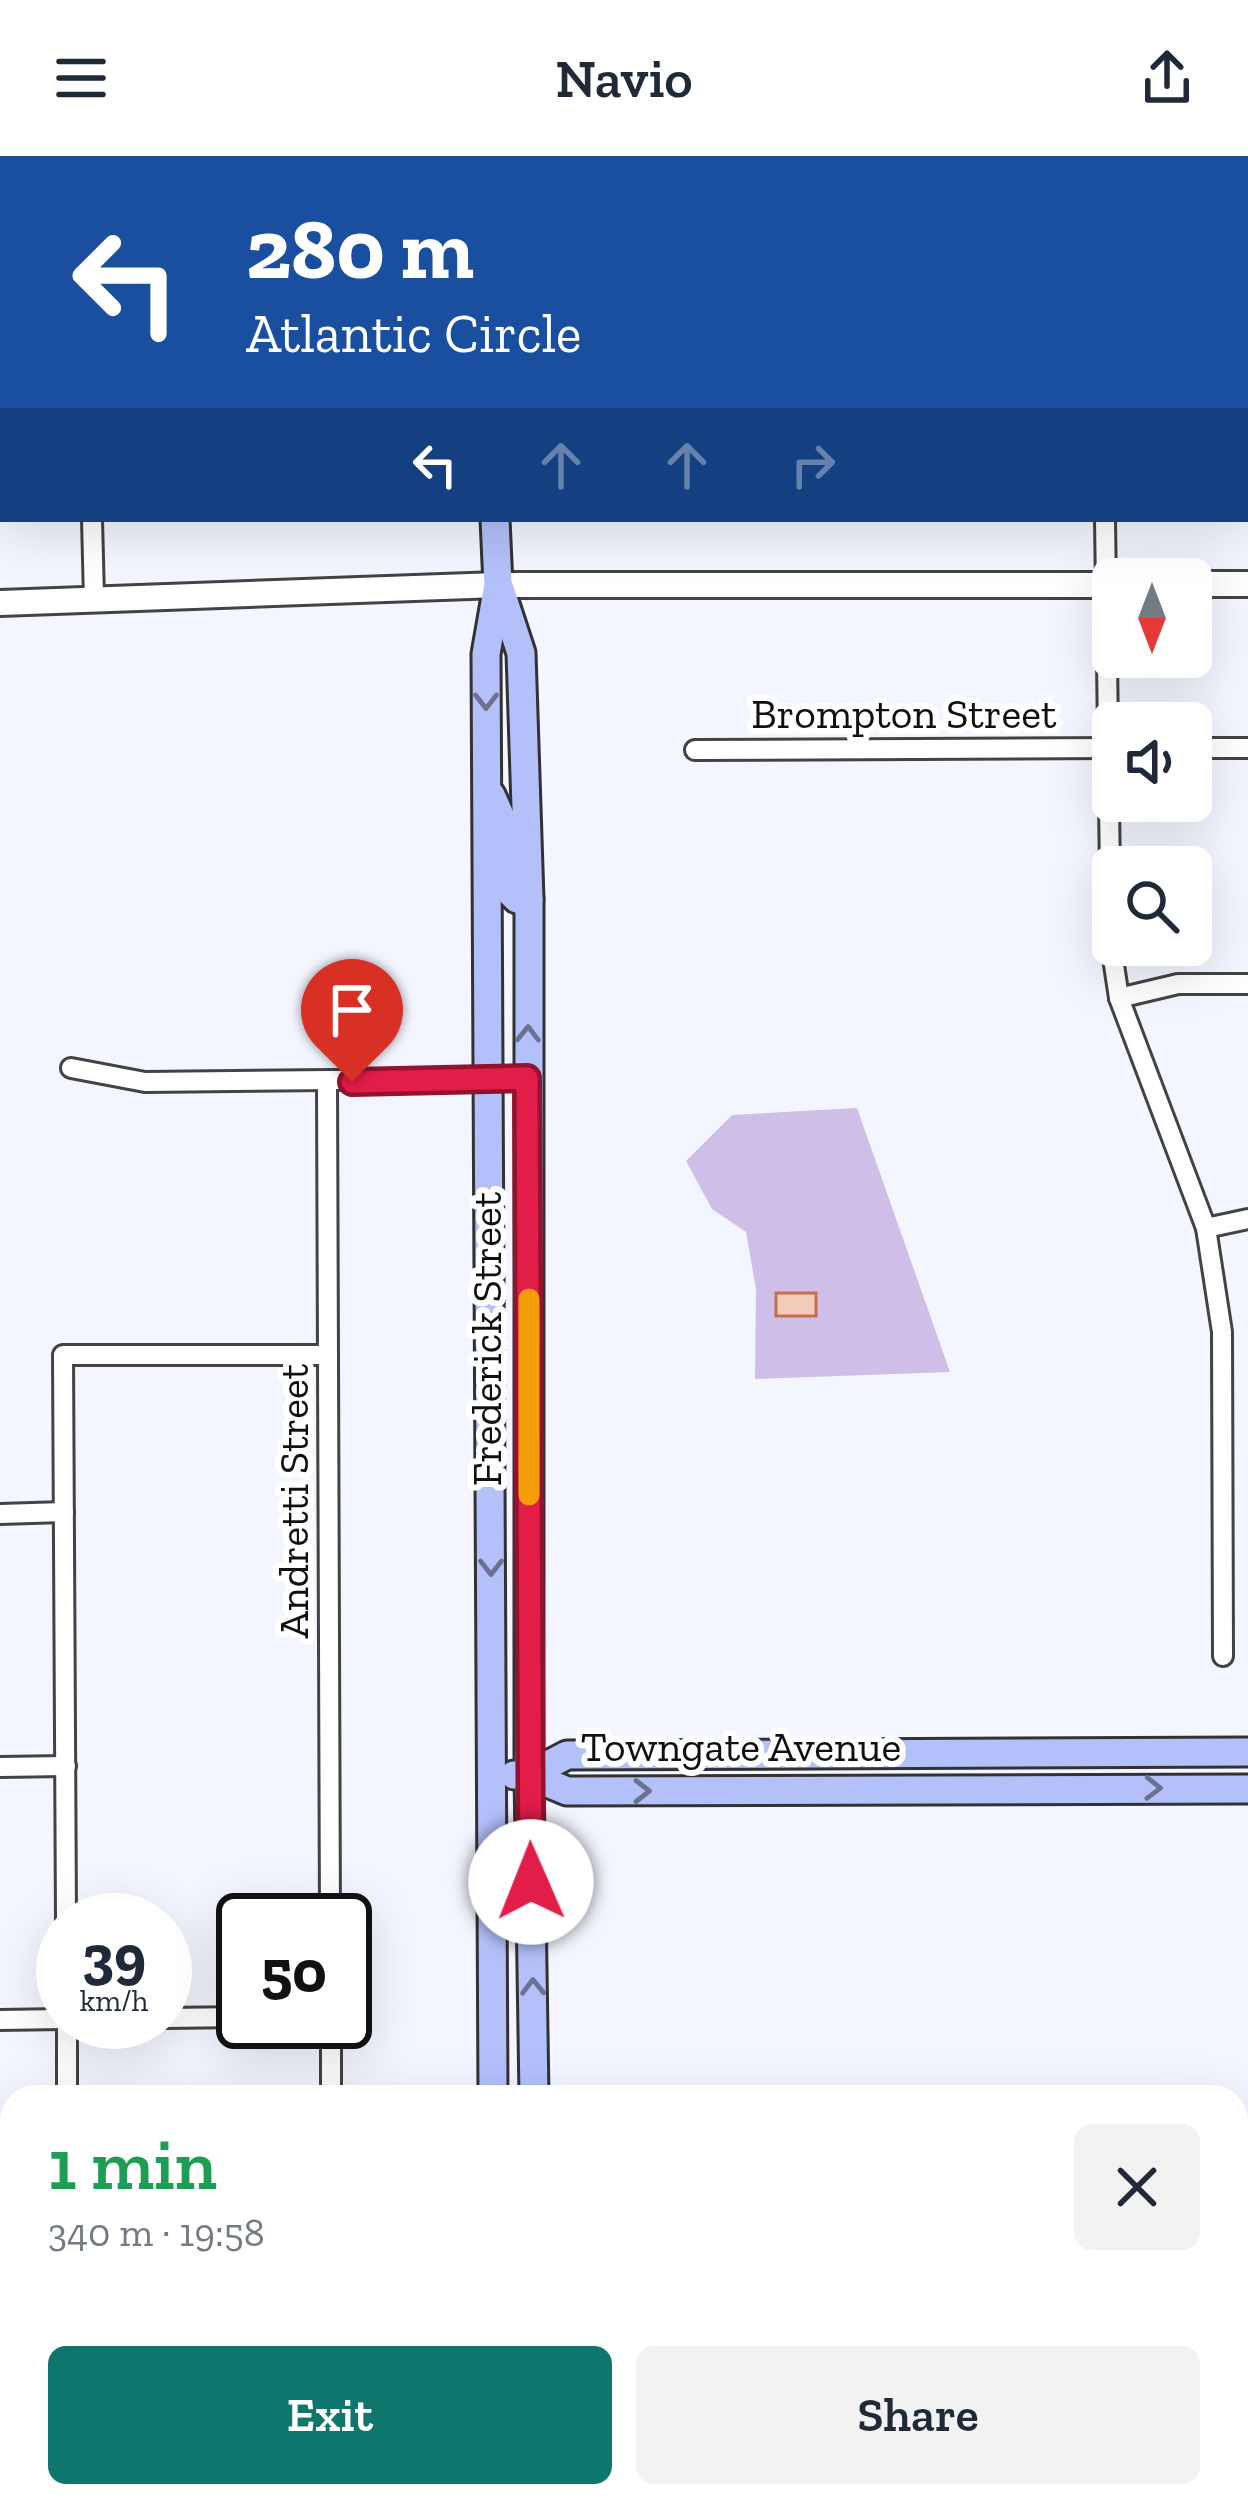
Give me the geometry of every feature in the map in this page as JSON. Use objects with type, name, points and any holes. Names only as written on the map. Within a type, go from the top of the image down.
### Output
[{"type":"main road","name":"Frederick Street","points":[[493,2085],[486,654],[498,585],[495,522]]},
{"type":"main road","name":"Frederick Street","points":[[498,585],[521,652],[529,898],[534,2085]]},
{"type":"main road","points":[[487,786],[507,831],[509,891],[517,899],[529,898]]},
{"type":"main road","points":[[489,1178],[504,1202],[509,1283],[516,1294],[529,1300]]},
{"type":"main road","points":[[892,1790],[916,1774],[1046,1771],[1067,1752]]},
{"type":"main road","points":[[1237,1752],[1238,1789]]},
{"type":"main road","name":"Towngate Avenue","points":[[529,1774],[566,1755],[1237,1752]]},
{"type":"main road","points":[[492,1775],[529,1774]]},
{"type":"main road","name":"Towngate Avenue","points":[[529,1774],[567,1791],[1238,1789]]},
{"type":"street","points":[[92,522],[94,598]]},
{"type":"street","points":[[1105,522],[1107,558]]},
{"type":"street","points":[[1212,584],[1248,584]]},
{"type":"street","points":[[0,603],[498,585],[1092,585]]},
{"type":"street","name":"Brompton Street","points":[[694,750],[1092,748]]},
{"type":"street","points":[[1212,748],[1248,748]]},
{"type":"street","points":[[1110,822],[1112,945],[1119,998],[1206,1228],[1222,1332],[1223,1656]]},
{"type":"street","points":[[1119,998],[1178,984],[1248,984]]},
{"type":"street","points":[[71,1068],[145,1082],[527,1078]]},
{"type":"street","name":"Andretti Street","points":[[327,1082],[330,1893]]},
{"type":"street","points":[[1206,1228],[1248,1220]]},
{"type":"street","points":[[67,1893],[63,1355],[328,1355]]},
{"type":"street","points":[[0,1514],[64,1512]]},
{"type":"street","points":[[0,1767],[66,1766]]},
{"type":"street","points":[[0,2020],[36,2021]]},
{"type":"street","points":[[66,2049],[68,2085]]},
{"type":"street","points":[[331,2049],[332,2085]]},
{"type":"shaded area","points":[[857,1108],[950,1372],[755,1379],[756,1289],[746,1232],[712,1209],[686,1161],[732,1115]]},
{"type":"shaded area","points":[[776,1293],[816,1293],[816,1316],[776,1316]]},
{"type":"slow traffic","points":[[529,1299],[529,1495]]},
{"type":"route","points":[[352,1082],[527,1078],[531,1882]]}]
